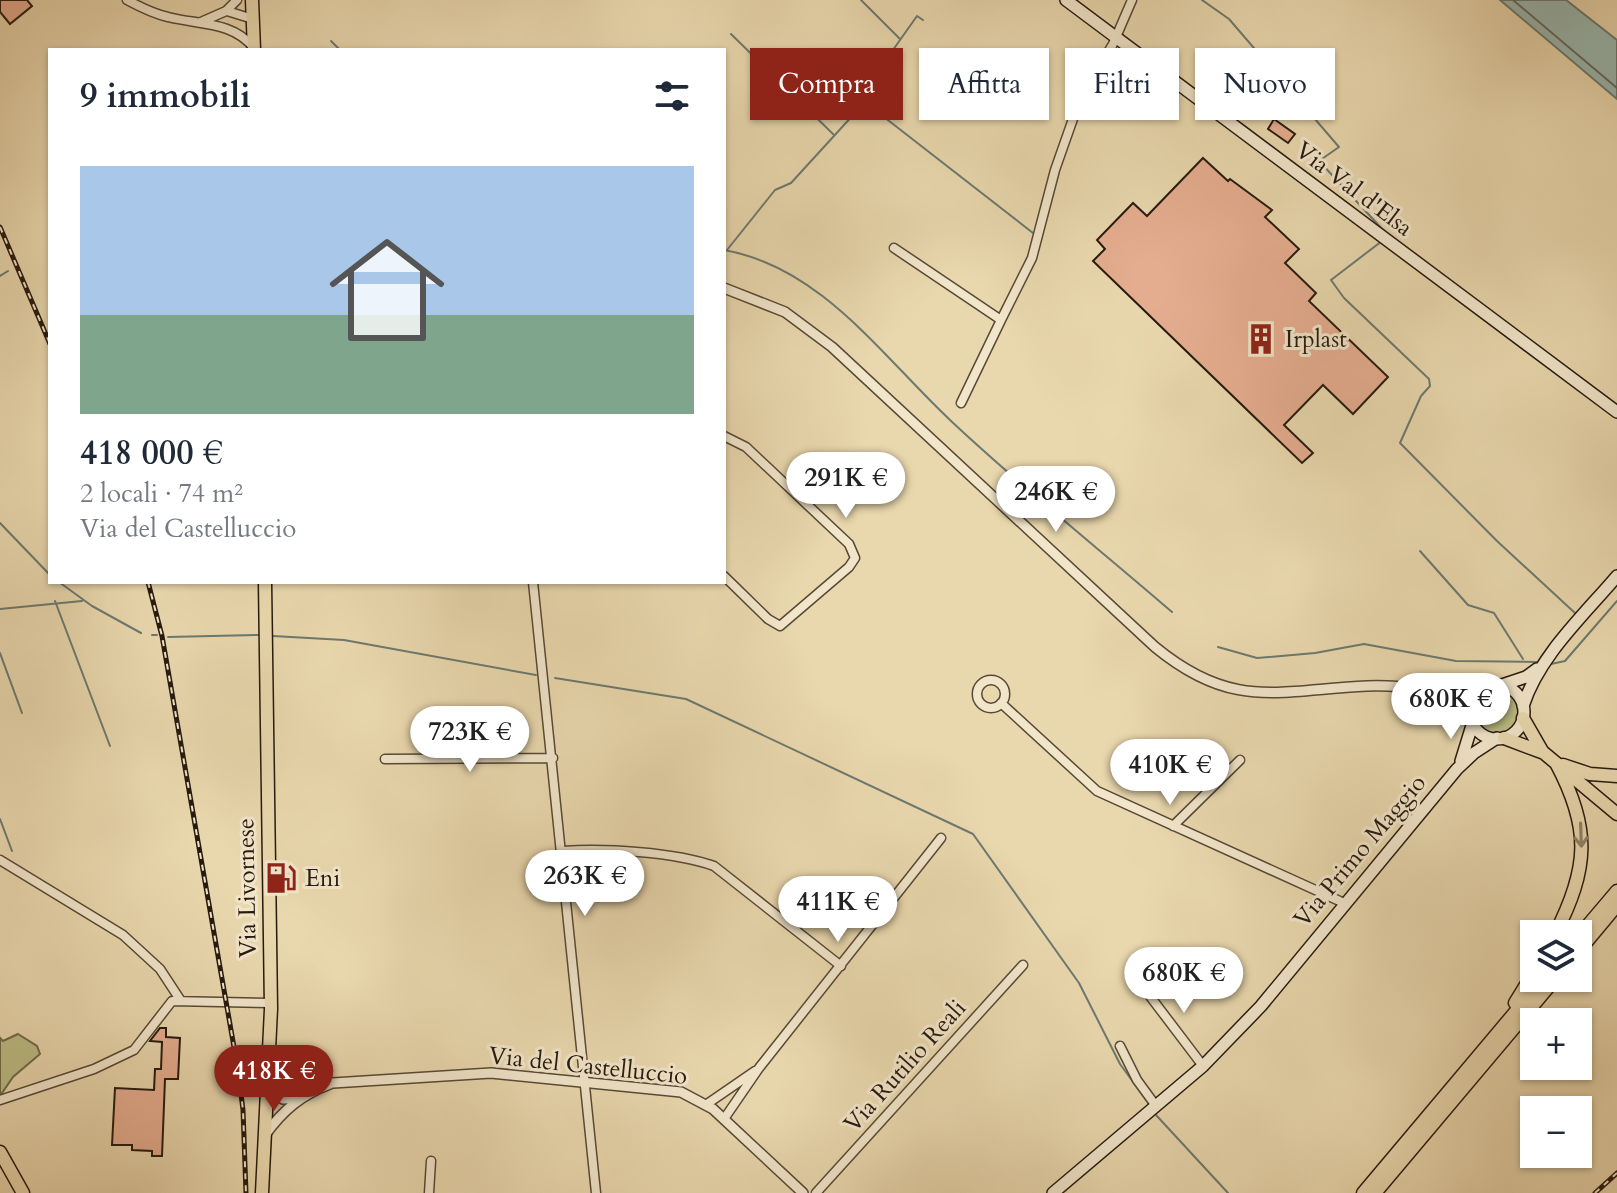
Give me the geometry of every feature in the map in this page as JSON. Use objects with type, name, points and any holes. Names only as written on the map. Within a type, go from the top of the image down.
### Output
[{"type":"main road","points":[[252,0],[254,48]]},
{"type":"main road","name":"Via Val d'Elsa","points":[[1066,0],[1617,412]]},
{"type":"main road","points":[[1500,738],[1516,731],[1535,677],[1617,576]]},
{"type":"main road","name":"Via Livornese","points":[[262,1193],[271,1003],[265,584]]},
{"type":"main road","points":[[1546,661],[1526,677],[1485,688],[1478,693],[1472,703],[1472,718],[1482,734],[1544,753],[1617,814]]},
{"type":"main road","points":[[1501,685],[1515,692],[1544,753]]},
{"type":"main road","name":"Via Primo Maggio","points":[[1457,769],[1468,744],[1472,718]]},
{"type":"main road","name":"Via Primo Maggio","points":[[1053,1193],[1203,1066],[1261,1006],[1457,769],[1474,753],[1500,738]]},
{"type":"main road","points":[[1556,763],[1590,774],[1617,776]]},
{"type":"main road","points":[[1556,763],[1573,795],[1580,818],[1582,843],[1579,869],[1562,920]]},
{"type":"main road","points":[[1592,920],[1617,891]]},
{"type":"main road","points":[[1592,936],[1617,905]]},
{"type":"main road","points":[[1592,940],[1617,914]]},
{"type":"main road","points":[[1494,1038],[1522,992]]},
{"type":"main road","points":[[1363,1193],[1532,992]]},
{"type":"main road","points":[[1375,1193],[1544,992]]},
{"type":"main road","points":[[0,1152],[23,1193]]},
{"type":"street","points":[[127,0],[167,17],[231,29],[244,36],[253,48]]},
{"type":"street","points":[[201,22],[226,11],[237,0]]},
{"type":"street","points":[[961,403],[1032,258],[1055,170],[1074,116],[1116,38],[1132,0]]},
{"type":"street","points":[[226,11],[253,19]]},
{"type":"street","points":[[231,29],[241,28],[253,19]]},
{"type":"street","points":[[894,248],[1001,320]]},
{"type":"street","points":[[726,289],[785,312],[832,347],[1155,647],[1185,669],[1223,686],[1265,694],[1365,686],[1478,693]]},
{"type":"street","points":[[726,437],[746,447],[855,553],[849,567],[780,626],[771,622],[726,578]]},
{"type":"street","points":[[533,584],[596,1193]]},
{"type":"street","points":[[1427,690],[1472,718]]},
{"type":"street","points":[[1001,703],[1097,791],[1344,903]]},
{"type":"street","points":[[385,759],[553,758]]},
{"type":"street","points":[[1173,826],[1240,760]]},
{"type":"street","points":[[724,1119],[759,1068],[941,838]]},
{"type":"street","points":[[563,851],[603,850],[694,860],[714,866],[841,966]]},
{"type":"street","points":[[0,860],[123,935],[160,969],[181,1001]]},
{"type":"street","name":"Via Rutilio Reali","points":[[816,1193],[1023,965]]},
{"type":"street","points":[[1140,983],[1203,1066]]},
{"type":"street","points":[[0,1100],[114,1061],[141,1043],[172,1001],[271,1003]]},
{"type":"street","points":[[1120,1046],[1132,1072],[1156,1106]]},
{"type":"street","points":[[270,1047],[286,1070],[300,1078]]},
{"type":"street","points":[[707,1104],[759,1068]]},
{"type":"street","name":"Via del Castelluccio","points":[[268,1087],[300,1078],[333,1083],[491,1073],[681,1092],[707,1104],[803,1193]]},
{"type":"street","name":"Via del Castelluccio","points":[[265,1135],[279,1115],[299,1098],[333,1083]]},
{"type":"street","points":[[268,1087],[283,1099],[299,1098]]},
{"type":"street","points":[[429,1193],[431,1161]]},
{"type":"green space","points":[[1497,690],[1513,696],[1519,712],[1513,728],[1497,734],[1481,728],[1475,712],[1481,696]]},
{"type":"green space","points":[[18,1034],[37,1046],[40,1054],[13,1077],[0,1096],[0,1038],[3,1041]]},
{"type":"water","points":[[1500,0],[1566,0],[1617,40],[1617,99]]},
{"type":"building","points":[[0,0],[27,0],[32,6],[10,24],[0,12]]},
{"type":"building","points":[[1275,120],[1295,134],[1288,143],[1268,129]]},
{"type":"building","name":"Irplast","points":[[1203,158],[1228,181],[1230,179],[1272,210],[1265,217],[1299,249],[1285,263],[1316,293],[1309,301],[1388,377],[1353,414],[1323,385],[1284,425],[1313,453],[1302,463],[1093,261],[1105,249],[1097,240],[1133,203],[1147,216]]},
{"type":"building","points":[[160,1028],[166,1028],[166,1037],[180,1038],[178,1079],[165,1079],[162,1156],[152,1156],[152,1151],[132,1150],[132,1145],[112,1145],[115,1088],[154,1090],[155,1069],[161,1069],[162,1042],[150,1041]]},
{"type":"waterway","points":[[861,0],[900,39]]},
{"type":"waterway","points":[[1202,0],[1229,19],[1339,147],[1319,161],[1385,232]]},
{"type":"waterway","points":[[727,250],[775,190],[791,183],[865,102],[888,57],[917,16],[923,20]]},
{"type":"waterway","points":[[731,34],[833,134]]},
{"type":"waterway","points":[[331,41],[338,48]]},
{"type":"waterway","points":[[888,120],[1033,233]]},
{"type":"waterway","points":[[1382,241],[1331,280],[1344,298],[1429,379],[1430,386],[1421,396],[1400,443],[1497,541],[1575,613]]},
{"type":"waterway","points":[[726,251],[759,260],[791,275],[820,294],[848,317],[977,445],[1172,612]]},
{"type":"waterway","points":[[0,276],[8,271]]},
{"type":"waterway","points":[[0,523],[48,573]]},
{"type":"waterway","points":[[1420,551],[1468,605],[1494,613],[1523,659]]},
{"type":"waterway","points":[[62,584],[92,606],[141,633]]},
{"type":"waterway","points":[[55,601],[110,746]]},
{"type":"waterway","points":[[0,609],[82,601]]},
{"type":"waterway","points":[[1551,664],[1565,661],[1617,601]]},
{"type":"waterway","points":[[152,635],[157,635]]},
{"type":"waterway","points":[[168,637],[259,635]]},
{"type":"waterway","points":[[273,636],[344,640],[536,675]]},
{"type":"waterway","points":[[1218,647],[1257,658],[1315,653],[1364,644],[1456,661],[1537,662]]},
{"type":"waterway","points":[[0,653],[22,713]]},
{"type":"waterway","points":[[555,678],[686,699],[973,834],[1079,983],[1120,1064],[1149,1104]]},
{"type":"waterway","points":[[0,819],[12,851]]},
{"type":"waterway","points":[[1156,1115],[1228,1193]]},
{"type":"railway","points":[[0,227],[48,339]]},
{"type":"railway","points":[[149,584],[162,636],[238,1070],[246,1193]]},
{"type":"railway","points":[[1595,1193],[1617,1173]]},
{"type":"place","name":"Irplast","points":[[1261,339]]},
{"type":"place","name":"Eni","points":[[281,878]]}]
